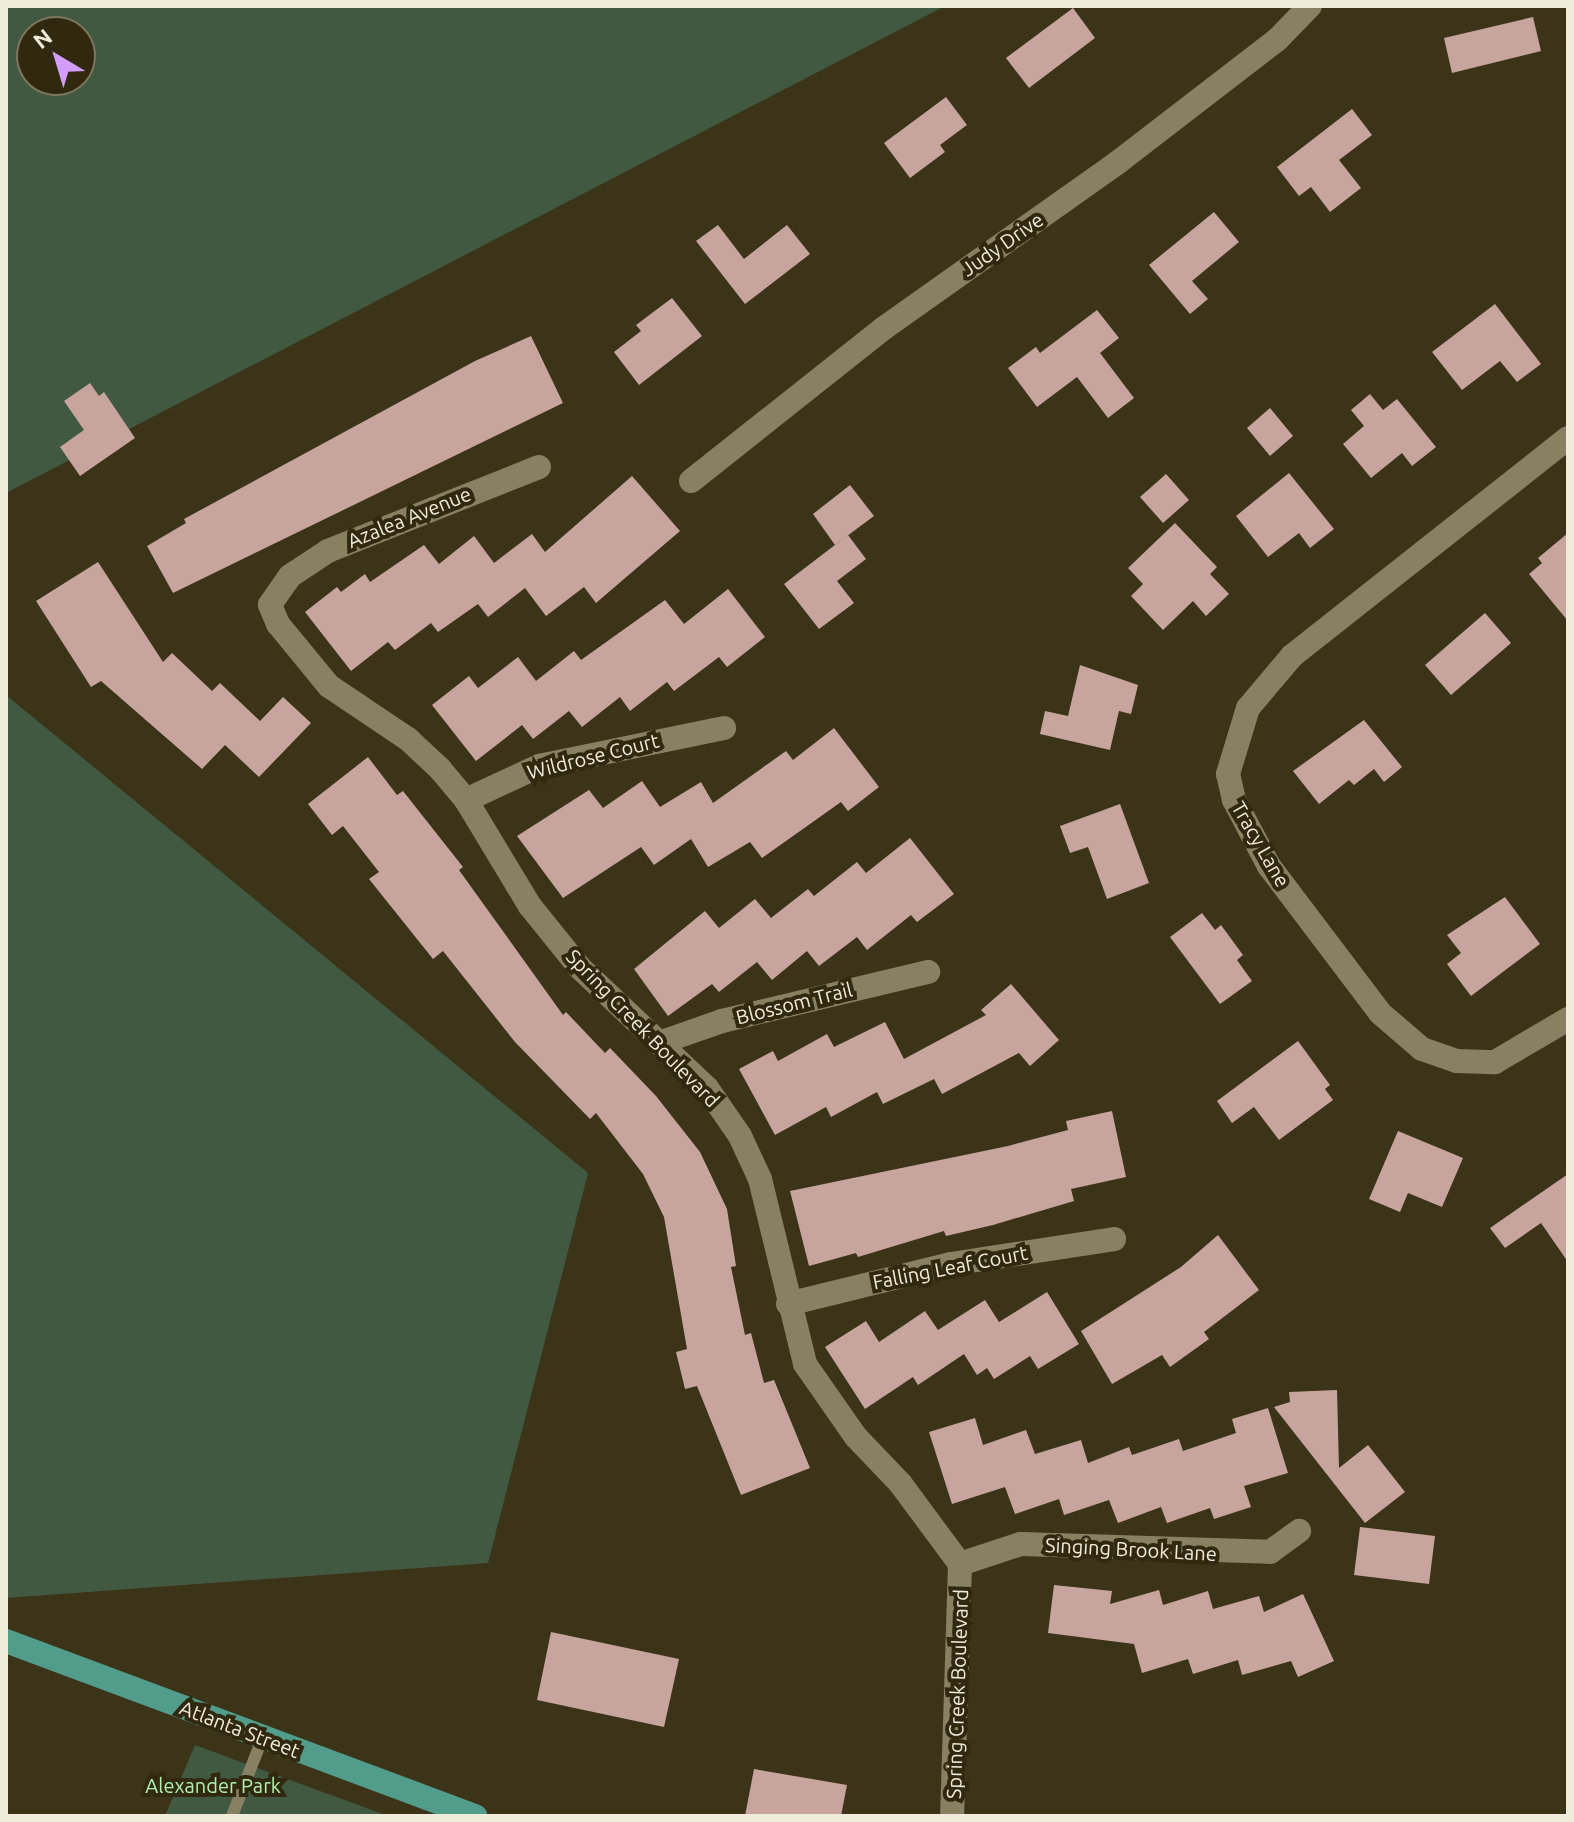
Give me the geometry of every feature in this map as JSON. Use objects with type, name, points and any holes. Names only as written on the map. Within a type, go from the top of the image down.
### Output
[{"type":"main road","name":"Atlanta Street","points":[[6,1641],[475,1816]]},
{"type":"street","name":"Judy Drive","points":[[691,481],[884,328],[1117,163],[1277,40],[1310,6]]},
{"type":"street","name":"Tracy Lane","points":[[1568,438],[1292,656],[1248,708],[1228,774],[1234,800],[1269,866],[1380,1013],[1422,1049],[1457,1061],[1495,1062],[1568,1019]]},
{"type":"street","name":"Azalea Avenue","points":[[286,580],[328,551],[375,529],[539,467]]},
{"type":"street","name":"Spring Creek Boulevard","points":[[286,580],[270,605],[295,647],[329,686],[408,739],[466,800],[530,906],[579,967],[662,1042],[707,1088],[740,1136],[760,1179],[805,1364],[856,1437],[900,1483],[960,1564],[952,1816]]},
{"type":"street","name":"Wildrose Court","points":[[466,800],[539,766],[724,728]]},
{"type":"street","name":"Blossom Trail","points":[[662,1042],[793,1002],[928,972]]},
{"type":"street","name":"Falling Leaf Court","points":[[788,1304],[951,1264],[1114,1239]]},
{"type":"street","name":"Singing Brook Lane","points":[[960,1564],[1021,1544],[1270,1552],[1299,1531]]},
{"type":"lane","points":[[232,1816],[263,1737]]},
{"type":"green space","points":[[6,6],[945,6],[6,493]]},
{"type":"green space","points":[[6,695],[588,1173],[488,1563],[6,1598]]},
{"type":"green space","name":"Alexander Park","points":[[195,1745],[388,1816],[165,1816]]},
{"type":"building","points":[[1073,8],[1095,38],[1029,88],[1006,58]]},
{"type":"building","points":[[1533,17],[1541,51],[1452,73],[1444,38]]},
{"type":"building","points":[[946,97],[967,125],[940,145],[945,152],[910,178],[884,143]]},
{"type":"building","points":[[1352,109],[1372,135],[1339,160],[1361,188],[1330,212],[1311,187],[1299,196],[1277,167]]},
{"type":"building","points":[[1214,212],[1239,242],[1192,281],[1208,299],[1190,314],[1149,265]]},
{"type":"building","points":[[718,225],[744,259],[787,225],[810,254],[745,304],[696,241]]},
{"type":"building","points":[[672,298],[702,336],[639,385],[614,352],[641,331],[636,325]]},
{"type":"building","points":[[1495,304],[1541,364],[1517,382],[1500,361],[1462,390],[1432,352]]},
{"type":"building","points":[[1097,310],[1119,338],[1100,353],[1134,398],[1108,418],[1077,377],[1037,407],[1008,368],[1036,347],[1040,353]]},
{"type":"building","points":[[531,336],[563,403],[173,593],[147,546],[186,523],[184,519],[475,361]]},
{"type":"building","points":[[90,383],[99,396],[104,392],[135,438],[80,476],[60,447],[84,430],[64,401]]},
{"type":"building","points":[[1370,394],[1383,410],[1397,399],[1436,447],[1412,466],[1402,453],[1371,478],[1343,444],[1364,426],[1351,410]]},
{"type":"building","points":[[1270,408],[1293,436],[1270,456],[1247,428]]},
{"type":"building","points":[[1289,473],[1334,529],[1310,548],[1299,533],[1268,557],[1236,516]]},
{"type":"building","points":[[1166,474],[1189,500],[1163,523],[1140,497]]},
{"type":"building","points":[[632,476],[680,531],[596,603],[584,587],[546,616],[525,588],[488,617],[478,604],[438,632],[431,623],[395,650],[388,642],[351,671],[305,612],[337,587],[341,592],[365,574],[370,582],[424,545],[439,564],[474,536],[494,563],[532,534],[545,552]]},
{"type":"building","points":[[850,485],[874,516],[835,545],[813,514]]},
{"type":"building","points":[[1175,523],[1217,567],[1210,574],[1229,594],[1206,616],[1193,601],[1163,630],[1131,596],[1143,584],[1128,568]]},
{"type":"building","points":[[1568,533],[1568,621],[1529,574],[1542,563],[1538,558]]},
{"type":"building","points":[[848,535],[866,559],[837,581],[854,603],[819,629],[784,584]]},
{"type":"building","points":[[98,562],[163,662],[172,653],[212,691],[220,683],[260,721],[283,697],[311,723],[259,777],[225,745],[202,769],[101,681],[91,687],[36,601]]},
{"type":"building","points":[[728,589],[765,637],[727,667],[719,657],[674,691],[667,682],[630,711],[620,697],[582,727],[569,711],[533,739],[522,725],[476,761],[432,705],[469,676],[478,688],[518,657],[536,681],[574,651],[581,660],[665,600],[684,624]]},
{"type":"building","points":[[1485,613],[1511,643],[1451,695],[1425,665]]},
{"type":"building","points":[[1080,665],[1138,685],[1131,714],[1119,711],[1110,750],[1040,734],[1045,711],[1068,716]]},
{"type":"building","points":[[1364,720],[1402,767],[1384,782],[1374,769],[1354,785],[1349,780],[1319,804],[1293,771]]},
{"type":"building","points":[[834,728],[879,787],[848,811],[841,802],[762,858],[750,842],[708,867],[691,839],[654,865],[641,847],[563,898],[517,836],[589,790],[603,808],[642,781],[660,807],[701,782],[713,803],[786,751],[793,760]]},
{"type":"building","points":[[368,757],[397,795],[403,791],[463,867],[459,870],[563,1015],[566,1012],[605,1053],[610,1048],[656,1096],[700,1152],[727,1209],[736,1266],[731,1267],[745,1335],[751,1333],[764,1383],[774,1380],[810,1468],[741,1495],[697,1386],[685,1389],[676,1352],[687,1349],[664,1217],[643,1174],[596,1113],[590,1119],[515,1042],[443,951],[433,959],[369,879],[379,872],[343,826],[332,835],[308,804]]},
{"type":"building","points":[[1120,804],[1149,883],[1107,899],[1088,847],[1070,853],[1060,826]]},
{"type":"building","points":[[910,838],[954,894],[917,922],[911,915],[867,950],[857,937],[819,966],[807,951],[772,980],[757,962],[719,992],[712,984],[668,1016],[634,969],[705,911],[719,928],[755,899],[771,918],[808,889],[814,896],[857,862],[866,873]]},
{"type":"building","points":[[1505,897],[1540,944],[1471,996],[1447,964],[1461,953],[1447,935]]},
{"type":"building","points":[[1202,913],[1215,930],[1221,925],[1243,955],[1237,960],[1252,981],[1220,1004],[1170,937]]},
{"type":"building","points":[[1011,984],[1059,1040],[1030,1066],[1019,1053],[942,1094],[934,1079],[883,1104],[877,1092],[831,1117],[826,1107],[775,1135],[739,1069],[773,1051],[778,1061],[827,1034],[834,1047],[885,1022],[904,1059],[986,1015],[981,1010]]},
{"type":"building","points":[[1298,1041],[1330,1085],[1325,1089],[1333,1100],[1279,1140],[1254,1107],[1232,1123],[1217,1101]]},
{"type":"building","points":[[1112,1111],[1126,1177],[1071,1189],[1074,1201],[993,1225],[946,1236],[944,1231],[858,1257],[856,1253],[809,1266],[790,1191],[1008,1146],[1068,1130],[1066,1121]]},
{"type":"building","points":[[1398,1131],[1463,1158],[1442,1207],[1408,1193],[1400,1212],[1369,1199]]},
{"type":"building","points":[[1568,1174],[1568,1262],[1541,1223],[1505,1248],[1490,1228]]},
{"type":"building","points":[[1218,1235],[1259,1290],[1204,1332],[1209,1339],[1170,1367],[1162,1355],[1112,1384],[1081,1331],[1181,1267]]},
{"type":"building","points":[[1047,1292],[1079,1344],[1038,1369],[1030,1356],[994,1379],[987,1368],[977,1375],[964,1354],[918,1385],[913,1377],[865,1409],[825,1347],[866,1321],[879,1342],[925,1311],[938,1330],[985,1300],[999,1322]]},
{"type":"building","points":[[1337,1390],[1339,1468],[1368,1445],[1405,1492],[1365,1523],[1274,1407],[1290,1402],[1289,1392]]},
{"type":"building","points":[[1268,1408],[1288,1473],[1244,1486],[1251,1507],[1214,1519],[1210,1508],[1167,1523],[1161,1507],[1118,1523],[1109,1500],[1064,1515],[1059,1499],[1015,1514],[1005,1487],[952,1504],[929,1432],[975,1418],[983,1445],[1026,1430],[1035,1454],[1081,1440],[1088,1463],[1129,1447],[1132,1455],[1179,1439],[1183,1451],[1236,1433],[1232,1419]]},
{"type":"building","points":[[1360,1527],[1435,1536],[1429,1584],[1354,1575]]},
{"type":"building","points":[[1054,1585],[1112,1591],[1110,1604],[1159,1590],[1163,1605],[1208,1591],[1213,1609],[1259,1596],[1264,1612],[1303,1594],[1334,1661],[1298,1677],[1291,1661],[1242,1675],[1238,1660],[1193,1674],[1188,1659],[1142,1673],[1134,1644],[1048,1633]]},
{"type":"building","points":[[551,1632],[679,1659],[664,1727],[537,1700]]},
{"type":"building","points":[[754,1769],[847,1785],[841,1816],[745,1816]]}]
